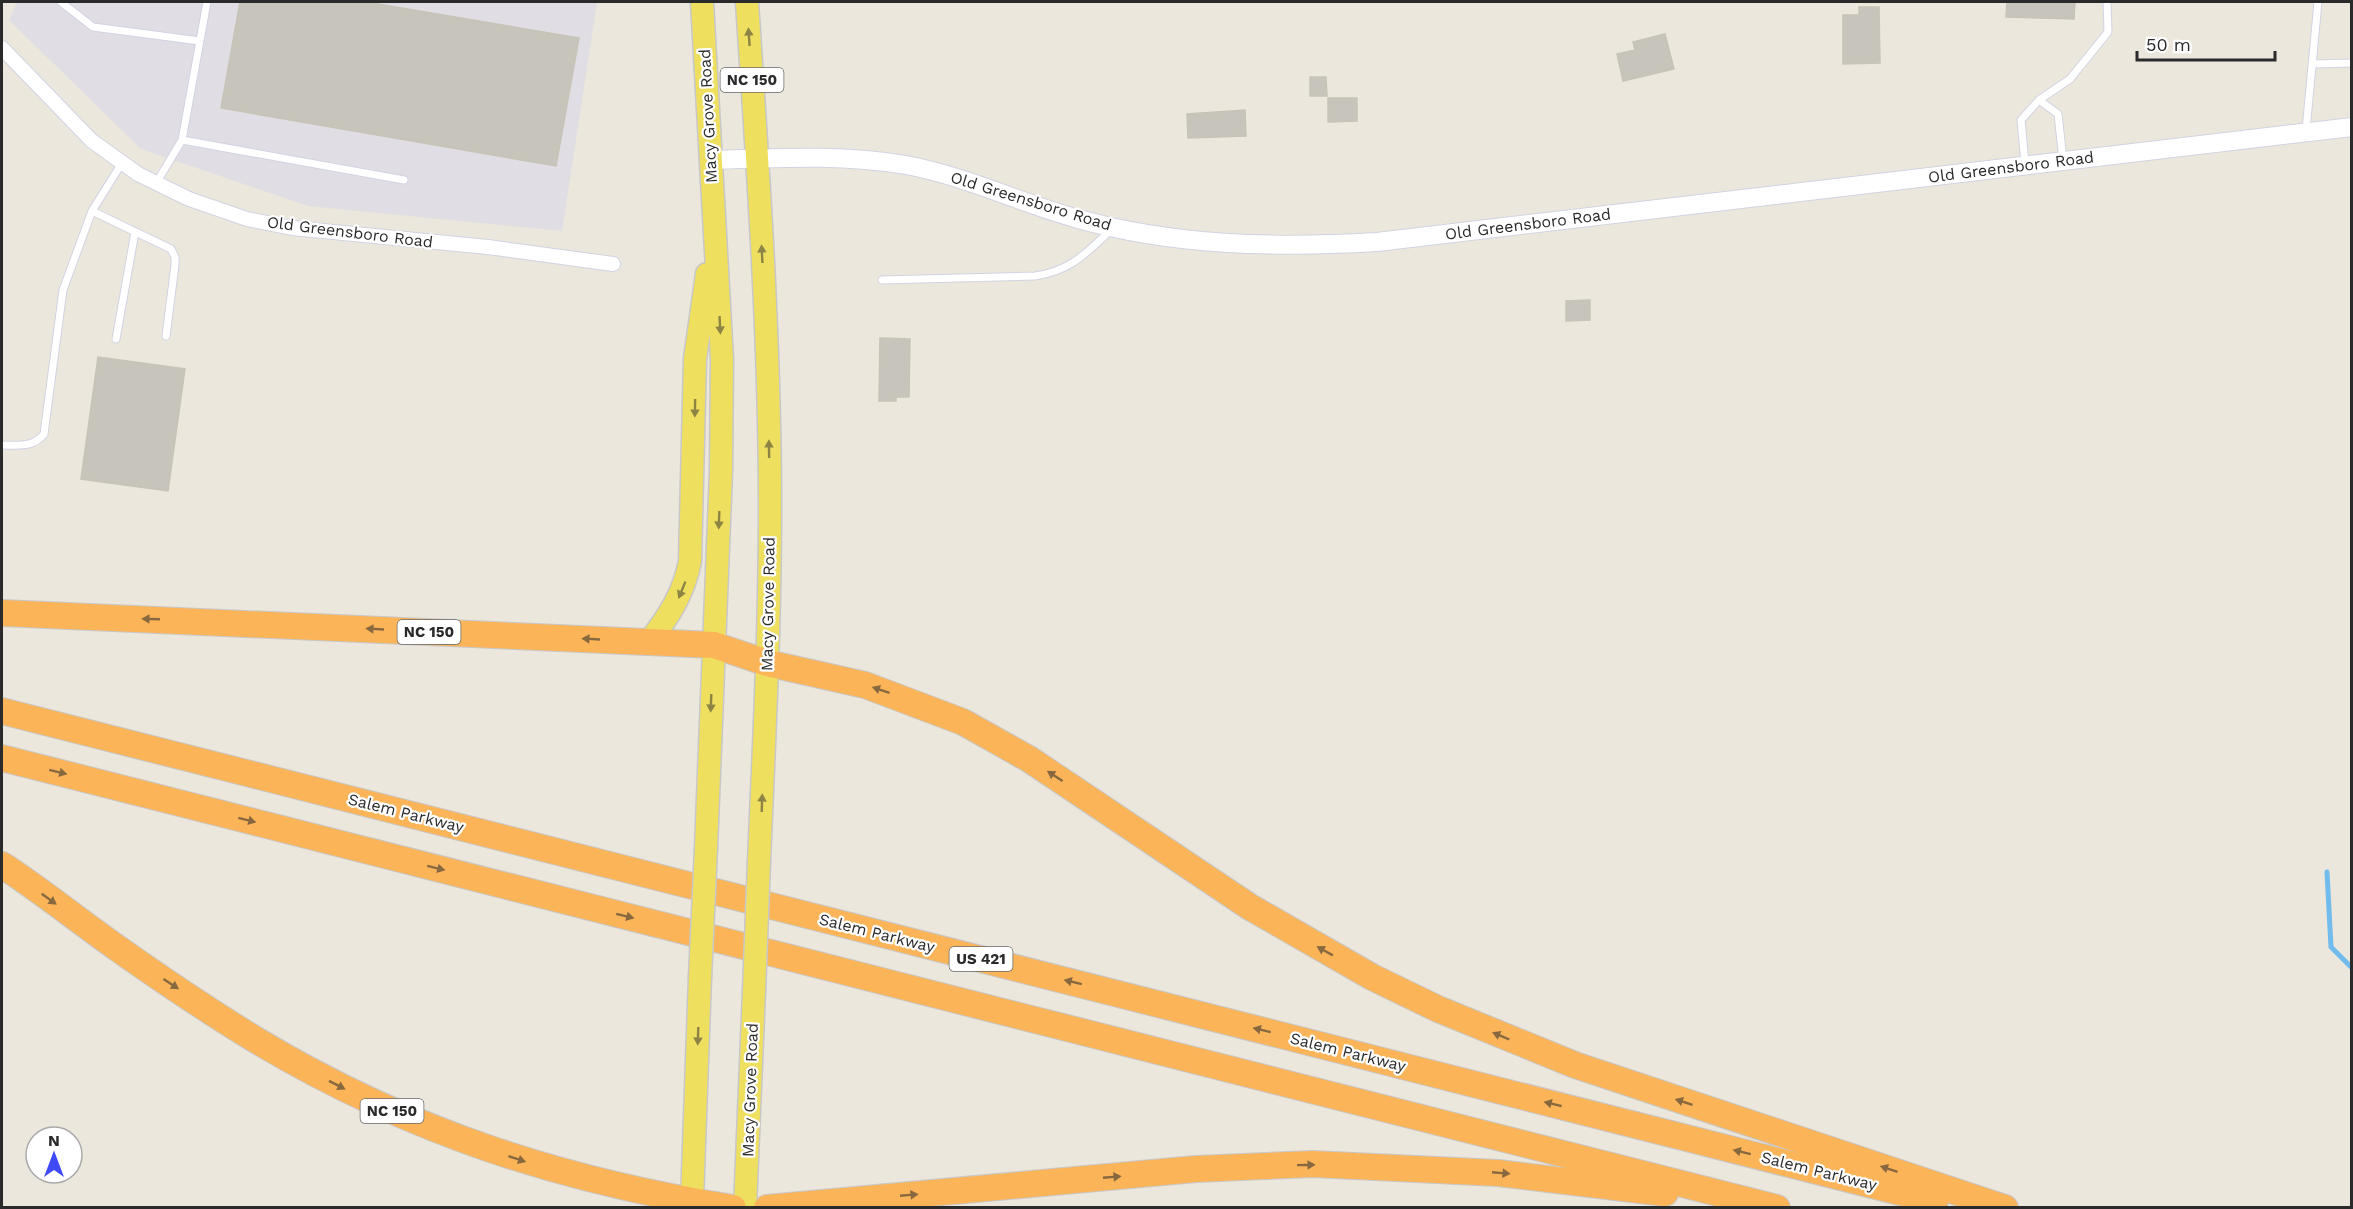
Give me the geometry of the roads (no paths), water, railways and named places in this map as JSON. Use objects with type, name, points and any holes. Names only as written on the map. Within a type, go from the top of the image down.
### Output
[{"type":"highway","name":"NC 150","points":[[2,613],[650,642]]},
{"type":"highway","points":[[650,642],[714,645],[767,663],[865,685],[930,708],[984,733],[1057,777],[1250,907],[1372,977],[1438,1009],[1575,1065],[2005,1208]]},
{"type":"highway","name":"Salem Parkway","points":[[2,711],[1961,1208]]},
{"type":"highway","points":[[2,758],[1778,1208]]},
{"type":"highway","name":"NC 150","points":[[2,865],[122,951],[254,1039],[365,1100],[477,1146],[528,1162],[692,1201],[733,1208]]},
{"type":"highway","points":[[779,1207],[1196,1169],[1313,1164],[1498,1173],[1772,1208]]},
{"type":"main road","name":"Macy Grove Road","points":[[692,1201],[714,645],[722,359],[702,2]]},
{"type":"main road","name":"Macy Grove Road","points":[[745,1208],[767,663],[770,507],[769,408],[747,2]]},
{"type":"main road","name":"NC 150","points":[[650,642],[676,604],[683,589],[690,561],[695,359],[714,225]]},
{"type":"street","name":"Old Greensboro Road","points":[[2,48],[93,141],[122,163],[156,185],[247,219],[292,228],[488,247],[613,264]]},
{"type":"street","name":"Old Greensboro Road","points":[[711,160],[831,158],[905,165],[968,181],[1073,218],[1113,228],[1172,238],[1290,246],[1377,242],[2352,127]]},
{"type":"lane","points":[[61,2],[93,27],[200,41]]},
{"type":"lane","points":[[156,185],[182,140],[207,2]]},
{"type":"lane","points":[[2025,166],[2021,120],[2039,100],[2070,79],[2108,32],[2107,2]]},
{"type":"lane","points":[[2305,133],[2318,2]]},
{"type":"lane","points":[[2312,64],[2352,63]]},
{"type":"lane","points":[[2039,100],[2058,114],[2063,161]]},
{"type":"lane","points":[[182,140],[404,180]]},
{"type":"lane","points":[[2,445],[28,445],[38,441],[44,434],[63,290],[93,211],[122,163]]},
{"type":"lane","points":[[93,211],[171,249],[175,257],[166,336]]},
{"type":"lane","points":[[882,280],[1049,274],[1076,262],[1113,228]]},
{"type":"lane","points":[[116,339],[135,232]]},
{"type":"waterway","points":[[2327,872],[2331,947],[2352,968]]}]
